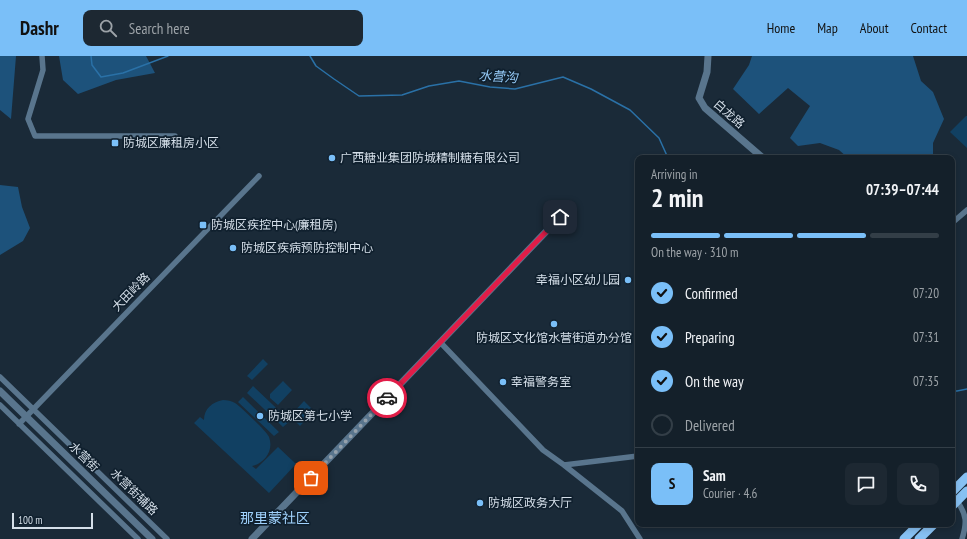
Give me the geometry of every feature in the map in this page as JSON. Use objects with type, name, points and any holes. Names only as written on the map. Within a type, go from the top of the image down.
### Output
[{"type":"main road","points":[[955,489],[967,477]]},
{"type":"main road","points":[[955,500],[967,491]]},
{"type":"main road","points":[[904,539],[916,527]]},
{"type":"main road","points":[[919,539],[931,527]]},
{"type":"street","points":[[42,56],[43,70],[28,118],[35,136],[175,136]]},
{"type":"street","name":"白龙路","points":[[708,56],[707,72],[699,98],[705,108],[760,155]]},
{"type":"street","name":"大田岭路","points":[[19,424],[259,176]]},
{"type":"street","points":[[955,220],[967,210]]},
{"type":"street","points":[[252,539],[560,217]]},
{"type":"street","points":[[440,342],[543,450],[622,511],[640,539]]},
{"type":"street","name":"水营街辅路","points":[[0,377],[167,539]]},
{"type":"street","name":"水营街","points":[[0,391],[152,539]]},
{"type":"street","points":[[0,405],[138,539]]},
{"type":"street","points":[[564,465],[635,456]]},
{"type":"street","points":[[955,502],[965,511],[966,520],[962,539]]},
{"type":"shaded area","points":[[0,56],[16,56],[11,119],[0,110]]},
{"type":"shaded area","points":[[59,56],[146,56],[155,73],[116,80],[78,94],[63,80]]},
{"type":"shaded area","points":[[752,56],[913,56],[921,81],[933,92],[944,119],[933,143],[933,155],[845,155],[839,150],[820,143],[798,146],[790,138],[810,106],[788,88],[759,114],[733,89],[749,65]]},
{"type":"shaded area","points":[[967,116],[967,148],[950,132]]},
{"type":"shaded area","points":[[0,185],[18,187],[22,207],[30,228],[23,241],[0,255]]},
{"type":"shaded area","points":[[263,359],[268,364],[252,380],[247,376]]},
{"type":"shaded area","points":[[283,381],[292,390],[278,405],[270,398],[270,394]]},
{"type":"shaded area","points":[[253,386],[290,421],[283,427],[247,393]]},
{"type":"shaded area","points":[[243,397],[279,432],[274,436],[238,402]]},
{"type":"shaded area","points":[[228,400],[238,405],[269,437],[270,447],[267,455],[261,462],[252,466],[256,469],[278,447],[296,464],[269,493],[194,423],[200,417],[204,420],[207,409],[215,402]]},
{"type":"shaded area","points":[[304,401],[314,411],[300,426],[292,418],[292,414]]},
{"type":"waterway","name":"水营沟","points":[[91,56],[92,65],[101,77],[123,73],[168,56]]},
{"type":"waterway","name":"水营沟","points":[[310,56],[316,66],[359,96],[402,95],[429,86],[459,81],[490,87],[515,89],[563,77],[591,89],[630,110],[659,138],[667,155]]},
{"type":"waterway","name":"水营沟","points":[[955,391],[967,389]]},
{"type":"way so far","points":[[311,478],[387,398]]},
{"type":"place","name":"防城区廉租房小区","points":[[115,143]]},
{"type":"place","name":"广西糖业集团防城精制糖有限公司","points":[[332,158]]},
{"type":"place","name":"防城区疾控中心(廉租房)","points":[[203,225]]},
{"type":"place","name":"防城区疾病预防控制中心","points":[[233,248]]},
{"type":"place","name":"幸福小区幼儿园","points":[[628,280]]},
{"type":"place","name":"防城区文化馆水营街道办分馆","points":[[554,324]]},
{"type":"place","name":"幸福警务室","points":[[503,382]]},
{"type":"place","name":"防城区第七小学","points":[[260,416]]},
{"type":"place","name":"防城区政务大厅","points":[[480,503]]},
{"type":"district","name":"那里蒙社区","points":[[275,518]]},
{"type":"route","points":[[387,398],[560,217]]}]
